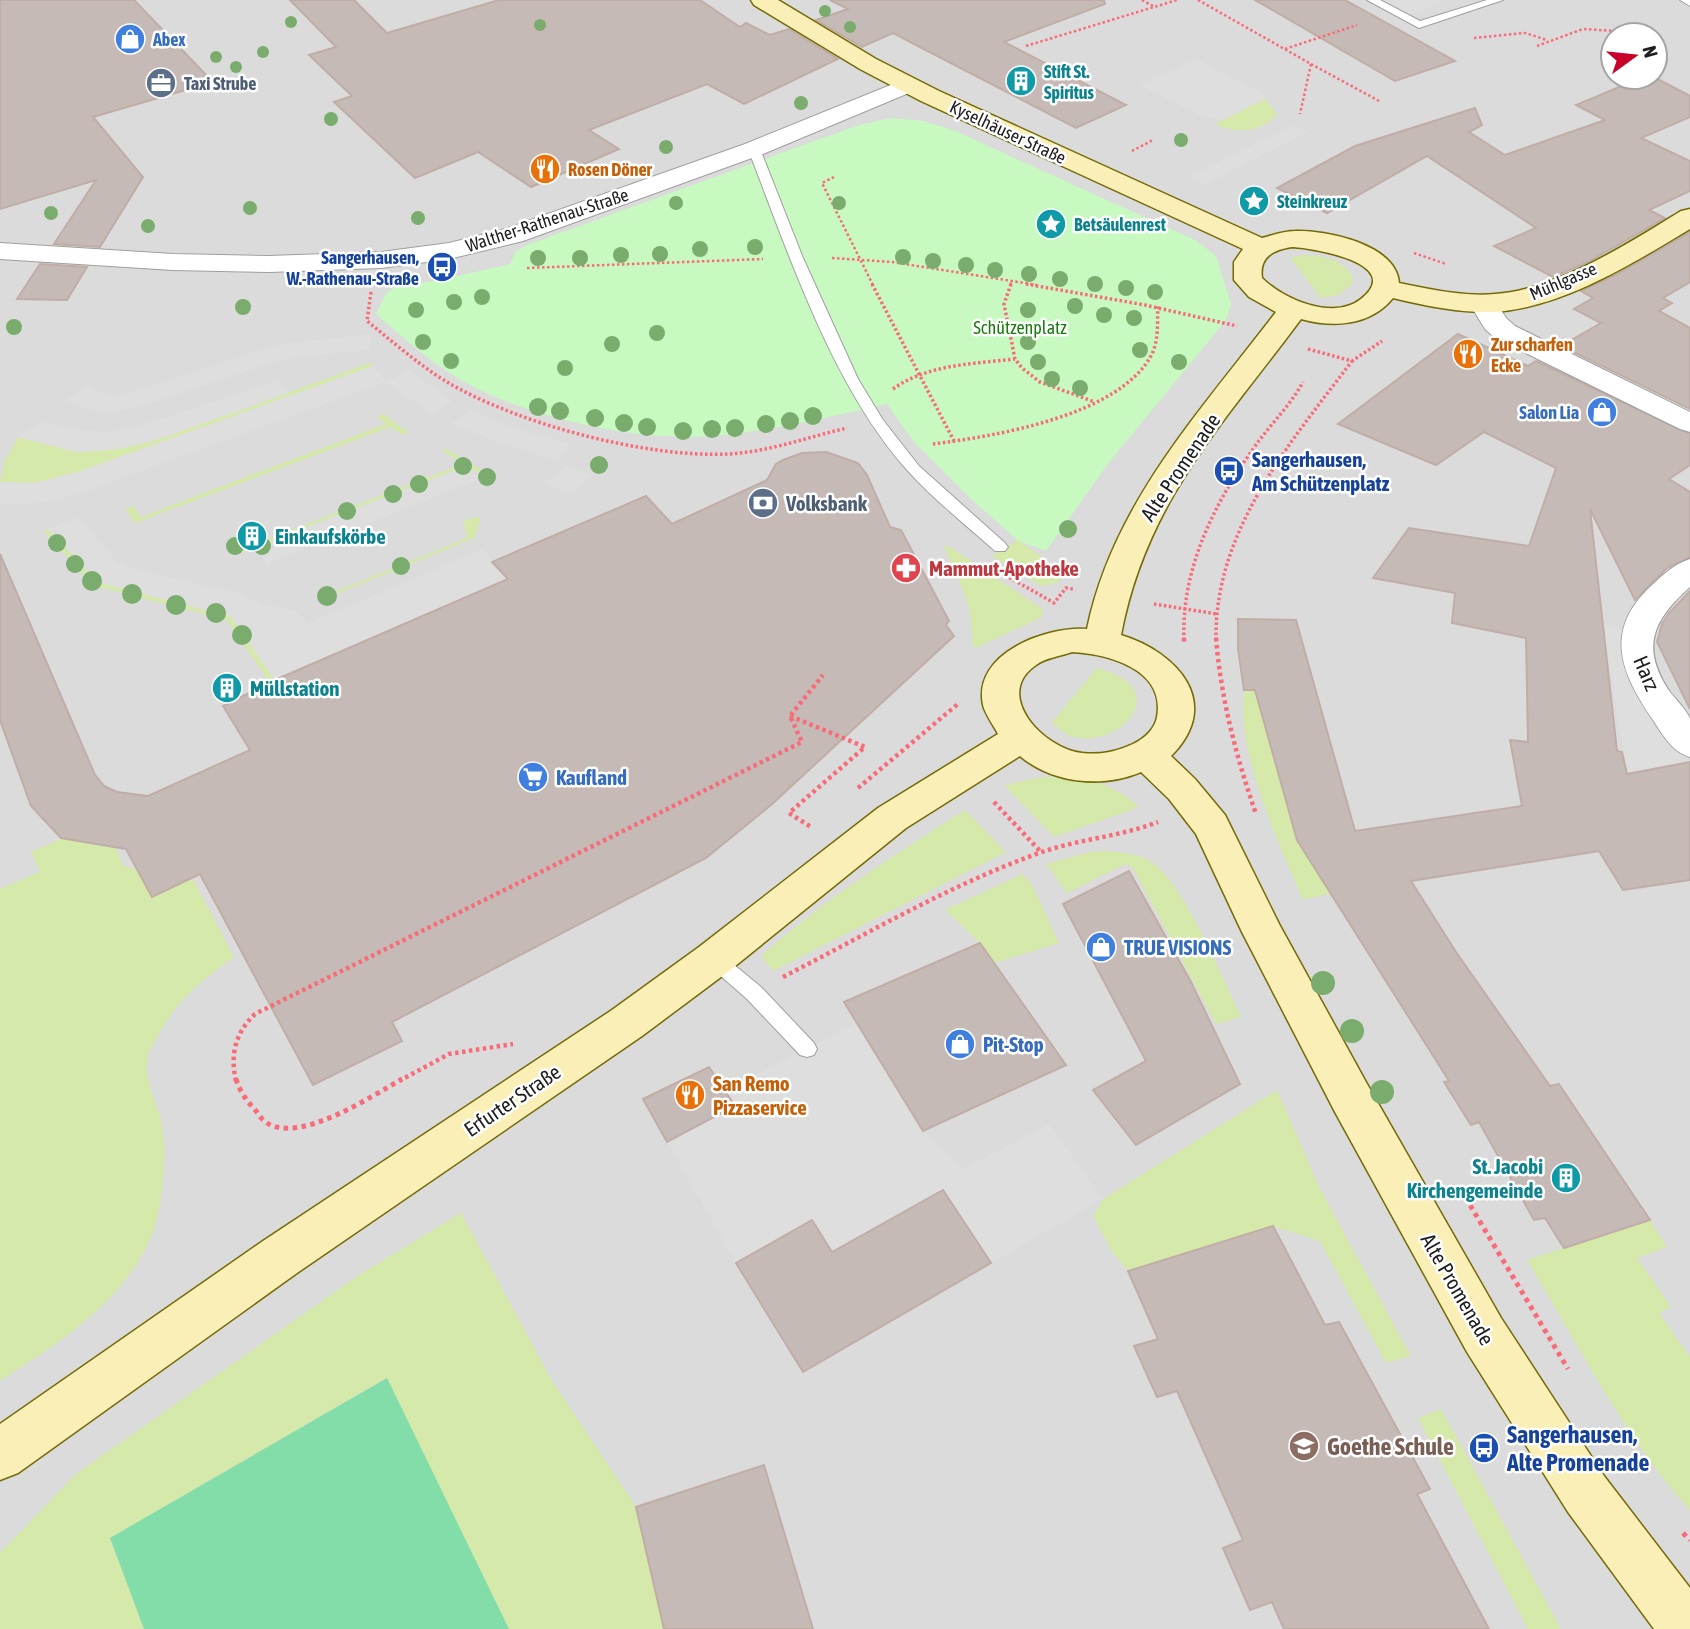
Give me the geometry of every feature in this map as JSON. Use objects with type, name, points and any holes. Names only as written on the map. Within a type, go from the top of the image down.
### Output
[{"type":"main road","name":"Kyselhäuser Straße","points":[[762,0],[859,59],[908,85],[1262,248]]},
{"type":"main road","name":"Mühlgasse","points":[[1384,288],[1442,299],[1483,303],[1511,301],[1558,287],[1690,217]]},
{"type":"main road","points":[[1292,239],[1317,239],[1363,254],[1383,274],[1384,288],[1376,301],[1358,311],[1321,315],[1283,324],[1248,280],[1246,273],[1249,259],[1262,248],[1292,239]]},
{"type":"main road","name":"Alte Promenade","points":[[1102,642],[1119,570],[1149,509],[1189,449],[1283,324]]},
{"type":"main road","points":[[1070,640],[1102,642],[1130,651],[1154,665],[1170,685],[1174,696],[1176,707],[1172,728],[1166,738],[1147,755],[1123,764],[1081,766],[1053,760],[1010,728],[1000,704],[1002,681],[1017,661],[1040,647],[1070,640]]},
{"type":"main road","name":"Erfurter Straße","points":[[0,1455],[280,1257],[627,1023],[714,959],[892,818],[1020,738]]},
{"type":"main road","name":"Alte Promenade","points":[[1147,755],[1196,805],[1221,845],[1262,932],[1484,1335],[1586,1494],[1687,1629]]},
{"type":"street","name":"Walther-Rathenau-Straße","points":[[0,251],[173,262],[269,264],[381,260],[449,251],[514,235],[754,149],[908,85]]},
{"type":"street","points":[[1483,303],[1494,323],[1505,332],[1690,423]]},
{"type":"street","name":"Harz","points":[[1690,570],[1648,610],[1635,642],[1639,663],[1660,702],[1690,744]]},
{"type":"lane","points":[[1372,0],[1419,25],[1499,0]]},
{"type":"lane","points":[[1453,0],[1471,9]]},
{"type":"lane","points":[[1685,0],[1690,3]]},
{"type":"lane","points":[[754,149],[797,258],[851,379],[870,410],[897,449],[936,491],[1000,547]]},
{"type":"lane","points":[[714,959],[754,993],[807,1049]]},
{"type":"path","points":[[1142,0],[1155,7]]},
{"type":"path","points":[[1026,46],[1177,0]]},
{"type":"path","points":[[1198,0],[1381,103]]},
{"type":"path","points":[[1285,49],[1394,12]]},
{"type":"path","points":[[1537,46],[1547,40],[1583,29],[1599,30]]},
{"type":"path","points":[[1300,114],[1311,64]]},
{"type":"path","points":[[1130,152],[1153,140]]},
{"type":"path","points":[[834,177],[822,183],[918,376],[954,441]]},
{"type":"path","points":[[1412,252],[1450,265]]},
{"type":"path","points":[[526,268],[859,258],[1283,324],[1352,361]]},
{"type":"path","points":[[1012,281],[1004,295],[1002,307],[1015,359],[1027,372],[1051,386],[1096,401]]},
{"type":"path","points":[[372,289],[367,321],[448,382],[484,400],[543,422],[674,452],[730,454],[851,428],[902,381],[951,366],[1015,359]]},
{"type":"path","points":[[897,449],[1028,429],[1096,401],[1136,374],[1149,360],[1156,346],[1158,306]]},
{"type":"path","points":[[1257,819],[1224,706],[1217,642],[1221,581],[1234,539],[1283,457],[1352,361],[1385,339]]},
{"type":"path","points":[[1185,648],[1182,629],[1191,569],[1206,531],[1255,447],[1303,382]]},
{"type":"path","points":[[1052,612],[1054,603]]},
{"type":"path","points":[[790,716],[823,675]]},
{"type":"path","points":[[853,792],[965,697]]},
{"type":"path","points":[[1222,712],[1229,720]]},
{"type":"path","points":[[790,716],[865,747],[789,813],[811,827]]},
{"type":"path","points":[[518,1043],[451,1053],[336,1116],[283,1127],[268,1123],[241,1095],[235,1079],[233,1059],[242,1025],[255,1014],[802,742],[790,716]]},
{"type":"path","points":[[754,993],[991,872],[1041,852],[1136,832],[1196,805]]},
{"type":"path","points":[[802,836],[822,818]]},
{"type":"path","points":[[1459,1187],[1576,1381]]},
{"type":"path","points":[[1681,1530],[1690,1540]]},
{"type":"shaded area","points":[[0,0],[1690,0],[1690,1629],[0,1629]]},
{"type":"shaded area","points":[[1385,0],[1438,0],[1444,3],[1410,14]]},
{"type":"shaded area","points":[[1196,59],[1269,97],[1223,120],[1201,116],[1139,85]]},
{"type":"shaded area","points":[[1294,125],[1308,132],[1204,185],[1188,177]]},
{"type":"shaded area","points":[[372,334],[369,350],[312,355],[275,362],[140,407],[100,413],[64,401],[89,386],[99,392],[117,395],[138,390],[280,344]]},
{"type":"shaded area","points":[[373,366],[386,382],[409,370],[452,401],[433,414],[385,382],[89,490],[48,502],[0,505],[0,482],[35,483],[78,472]]},
{"type":"shaded area","points":[[279,380],[289,393],[153,441],[118,449],[77,452],[18,437],[42,421],[76,429],[110,432],[145,424]]},
{"type":"shaded area","points":[[470,411],[515,428],[571,444],[558,461],[451,424]]},
{"type":"shaded area","points":[[565,465],[592,474],[573,494],[546,484]]},
{"type":"shaded area","points":[[467,466],[485,477],[267,564],[255,547]]},
{"type":"shaded area","points":[[78,517],[117,562],[126,567],[242,594],[262,605],[296,610],[307,624],[483,549],[508,579],[275,680],[231,617],[97,582],[48,529]]},
{"type":"shaded area","points":[[1603,623],[1623,629],[1633,681],[1689,763],[1627,774]]},
{"type":"shaded area","points":[[857,1023],[923,1131],[965,1169],[1049,1124],[1103,1199],[991,1263],[943,1190],[832,1252],[812,1220],[736,1263],[667,1142],[735,1106],[725,1090]]},
{"type":"green space","points":[[1265,99],[1277,114],[1264,125],[1239,130],[1215,124]]},
{"type":"green space","name":"Schützenplatz","points":[[890,118],[924,121],[953,130],[1195,240],[1216,256],[1231,304],[1226,320],[1110,461],[1046,551],[1019,541],[973,501],[913,441],[887,404],[730,434],[678,437],[612,430],[543,414],[482,391],[435,363],[376,314],[386,294],[397,285],[436,281],[510,264],[516,251],[527,245],[859,125]]},
{"type":"green space","points":[[1302,255],[1324,257],[1337,262],[1353,277],[1352,284],[1338,295],[1321,298],[1290,258]]},
{"type":"green space","points":[[370,363],[373,366],[78,472],[34,483],[0,482],[5,460],[18,437],[77,452],[119,449],[153,441]]},
{"type":"green space","points":[[383,414],[408,432],[402,435],[390,427],[135,523],[125,509],[133,506],[141,517],[386,424],[377,417]]},
{"type":"green space","points":[[446,449],[496,479],[492,481],[466,466],[239,553],[231,542],[238,539],[244,548],[463,464],[442,451]]},
{"type":"green space","points":[[481,517],[474,538],[319,601],[317,599],[467,538],[463,520]]},
{"type":"green space","points":[[48,529],[97,582],[231,617],[275,680],[270,683],[227,620],[92,585],[44,531]]},
{"type":"green space","points":[[1018,540],[1061,571],[1059,582],[1041,586],[992,556]]},
{"type":"green space","points":[[944,546],[950,547],[1042,609],[1042,617],[976,648],[972,645],[968,605]]},
{"type":"green space","points":[[1097,668],[1124,680],[1136,694],[1135,710],[1125,724],[1108,734],[1089,738],[1069,735],[1052,722]]},
{"type":"green space","points":[[1244,690],[1255,690],[1298,845],[1311,845],[1332,893],[1303,900],[1271,824],[1253,769],[1243,715]]},
{"type":"green space","points":[[1043,777],[1094,782],[1118,791],[1139,807],[1054,837],[1004,785]]},
{"type":"green space","points":[[965,810],[1006,852],[773,971],[761,956],[835,897]]},
{"type":"green space","points":[[70,835],[91,843],[116,847],[123,866],[194,881],[234,957],[200,983],[182,1001],[149,1053],[148,1074],[162,1123],[164,1169],[156,1222],[141,1257],[126,1280],[88,1318],[0,1381],[0,889],[40,872],[31,852]]},
{"type":"green space","points":[[1109,851],[1145,858],[1167,877],[1203,936],[1241,1017],[1216,1024],[1133,868],[1125,864],[1067,893],[1046,864],[1091,852]]},
{"type":"green space","points":[[1023,874],[1032,885],[1059,943],[994,963],[980,943],[945,910]]},
{"type":"green space","points":[[1277,1090],[1320,1189],[1411,1356],[1386,1363],[1320,1241],[1273,1226],[1128,1271],[1113,1253],[1093,1216],[1103,1199]]},
{"type":"green space","points":[[461,1213],[552,1381],[636,1507],[664,1629],[509,1629],[386,1378],[110,1538],[144,1629],[0,1629],[0,1553],[76,1474],[359,1275]]},
{"type":"green space","points":[[1650,1220],[1667,1247],[1637,1258],[1671,1307],[1659,1313],[1690,1357],[1690,1510],[1666,1482],[1623,1421],[1527,1260]]},
{"type":"green space","points":[[387,1378],[509,1629],[144,1629],[110,1538]]},
{"type":"green space","points":[[1441,1409],[1561,1629],[1528,1629],[1418,1418]]},
{"type":"building","points":[[0,0],[134,0],[213,82],[93,117],[143,177],[100,247],[54,244],[96,180],[0,209]]},
{"type":"building","points":[[290,0],[354,0],[387,33],[499,0],[700,0],[740,27],[746,23],[770,35],[789,29],[838,59],[744,104],[707,84],[589,130],[619,149],[531,187],[478,152],[415,178],[334,102],[352,96],[309,55],[336,47]]},
{"type":"building","points":[[830,0],[1104,0],[1105,4],[1004,42],[1126,105],[1076,128],[893,33],[862,47],[816,20],[848,9]]},
{"type":"building","points":[[1255,0],[1345,0],[1455,61],[1395,81]]},
{"type":"building","points":[[1669,85],[1690,96],[1690,117],[1641,138],[1690,161],[1690,191],[1649,210],[1665,218],[1590,261],[1553,277],[1494,246],[1536,228],[1427,156],[1327,213],[1277,188],[1355,146],[1475,108],[1482,125],[1469,132],[1505,155],[1605,120],[1576,105],[1610,91],[1669,91]]},
{"type":"building","points":[[1690,232],[1690,282],[1663,298],[1672,303],[1659,311],[1690,328],[1690,409],[1561,346],[1601,323],[1574,309],[1593,298],[1581,291],[1615,275]]},
{"type":"building","points":[[40,264],[87,267],[67,300],[17,299]]},
{"type":"building","points":[[1458,334],[1528,366],[1536,361],[1690,434],[1690,465],[1669,479],[1690,492],[1690,557],[1667,568],[1635,600],[1590,509],[1617,751],[1622,752],[1627,774],[1690,762],[1690,880],[1623,890],[1599,851],[1411,881],[1456,952],[1550,1086],[1559,1084],[1650,1220],[1564,1248],[1545,1218],[1534,1220],[1479,1122],[1471,1125],[1444,1082],[1449,1081],[1297,840],[1255,690],[1244,690],[1238,649],[1238,619],[1296,620],[1355,831],[1522,806],[1510,740],[1528,742],[1526,638],[1452,623],[1455,593],[1373,578],[1409,528],[1529,546],[1556,468],[1484,432],[1436,465],[1338,424]]},
{"type":"building","name":"Kaufland","points":[[826,452],[858,463],[867,475],[890,527],[901,530],[949,621],[946,625],[954,636],[771,805],[706,858],[392,1022],[402,1041],[313,1085],[200,874],[152,897],[126,849],[61,838],[31,806],[0,720],[0,554],[95,775],[104,786],[117,792],[148,796],[250,750],[223,706],[275,680],[508,579],[492,562],[646,496],[672,524],[767,480],[776,464],[783,460],[802,453]]},
{"type":"building","points":[[1690,591],[1690,709],[1657,642],[1662,624],[1669,613]]},
{"type":"building","points":[[1129,871],[1191,982],[1240,1084],[1136,1145],[1093,1090],[1146,1061],[1063,904]]},
{"type":"building","name":"Pit-Stop","points":[[980,943],[1066,1065],[923,1131],[844,1002]]},
{"type":"building","name":"San Remo Pizzaservice","points":[[709,1067],[735,1106],[667,1142],[643,1099]]},
{"type":"building","points":[[943,1190],[991,1263],[803,1372],[736,1263],[812,1220],[832,1252]]},
{"type":"building","name":"Goethe Schule","points":[[1273,1226],[1325,1325],[1339,1322],[1430,1489],[1417,1494],[1489,1629],[1284,1629],[1272,1602],[1250,1610],[1223,1548],[1243,1540],[1177,1391],[1157,1397],[1134,1346],[1158,1339],[1128,1271]]},
{"type":"building","points":[[764,1465],[813,1629],[664,1629],[636,1507]]},
{"type":"place","name":"Abex","points":[[130,39]]},
{"type":"place","name":"Stift St. Spiritus","points":[[1021,81]]},
{"type":"place","name":"Taxi Strube","points":[[161,83]]},
{"type":"place","name":"Rosen Döner","points":[[545,169]]},
{"type":"place","name":"Steinkreuz","points":[[1254,201]]},
{"type":"place","name":"Betsäulenrest","points":[[1051,224]]},
{"type":"place","name":"Sangerhausen, W.-Rathenau-Straße","points":[[442,267]]},
{"type":"place","name":"Zur scharfen Ecke","points":[[1468,354]]},
{"type":"place","name":"Salon Lia","points":[[1602,412]]},
{"type":"place","name":"Sangerhausen, Am Schützenplatz","points":[[1229,471]]},
{"type":"place","name":"Volksbank","points":[[763,503]]},
{"type":"place","name":"Einkaufskörbe","points":[[252,536]]},
{"type":"place","name":"Mammut-Apotheke","points":[[906,568]]},
{"type":"place","name":"Müllstation","points":[[227,688]]},
{"type":"place","name":"Kaufland","points":[[533,777]]},
{"type":"place","name":"TRUE VISIONS","points":[[1101,947]]},
{"type":"place","name":"Pit-Stop","points":[[960,1044]]},
{"type":"place","name":"San Remo Pizzaservice","points":[[690,1095]]},
{"type":"place","name":"St. Jacobi Kirchengemeinde","points":[[1566,1178]]},
{"type":"place","name":"Goethe Schule","points":[[1304,1446]]},
{"type":"place","name":"Sangerhausen, Alte Promenade","points":[[1484,1448]]}]
